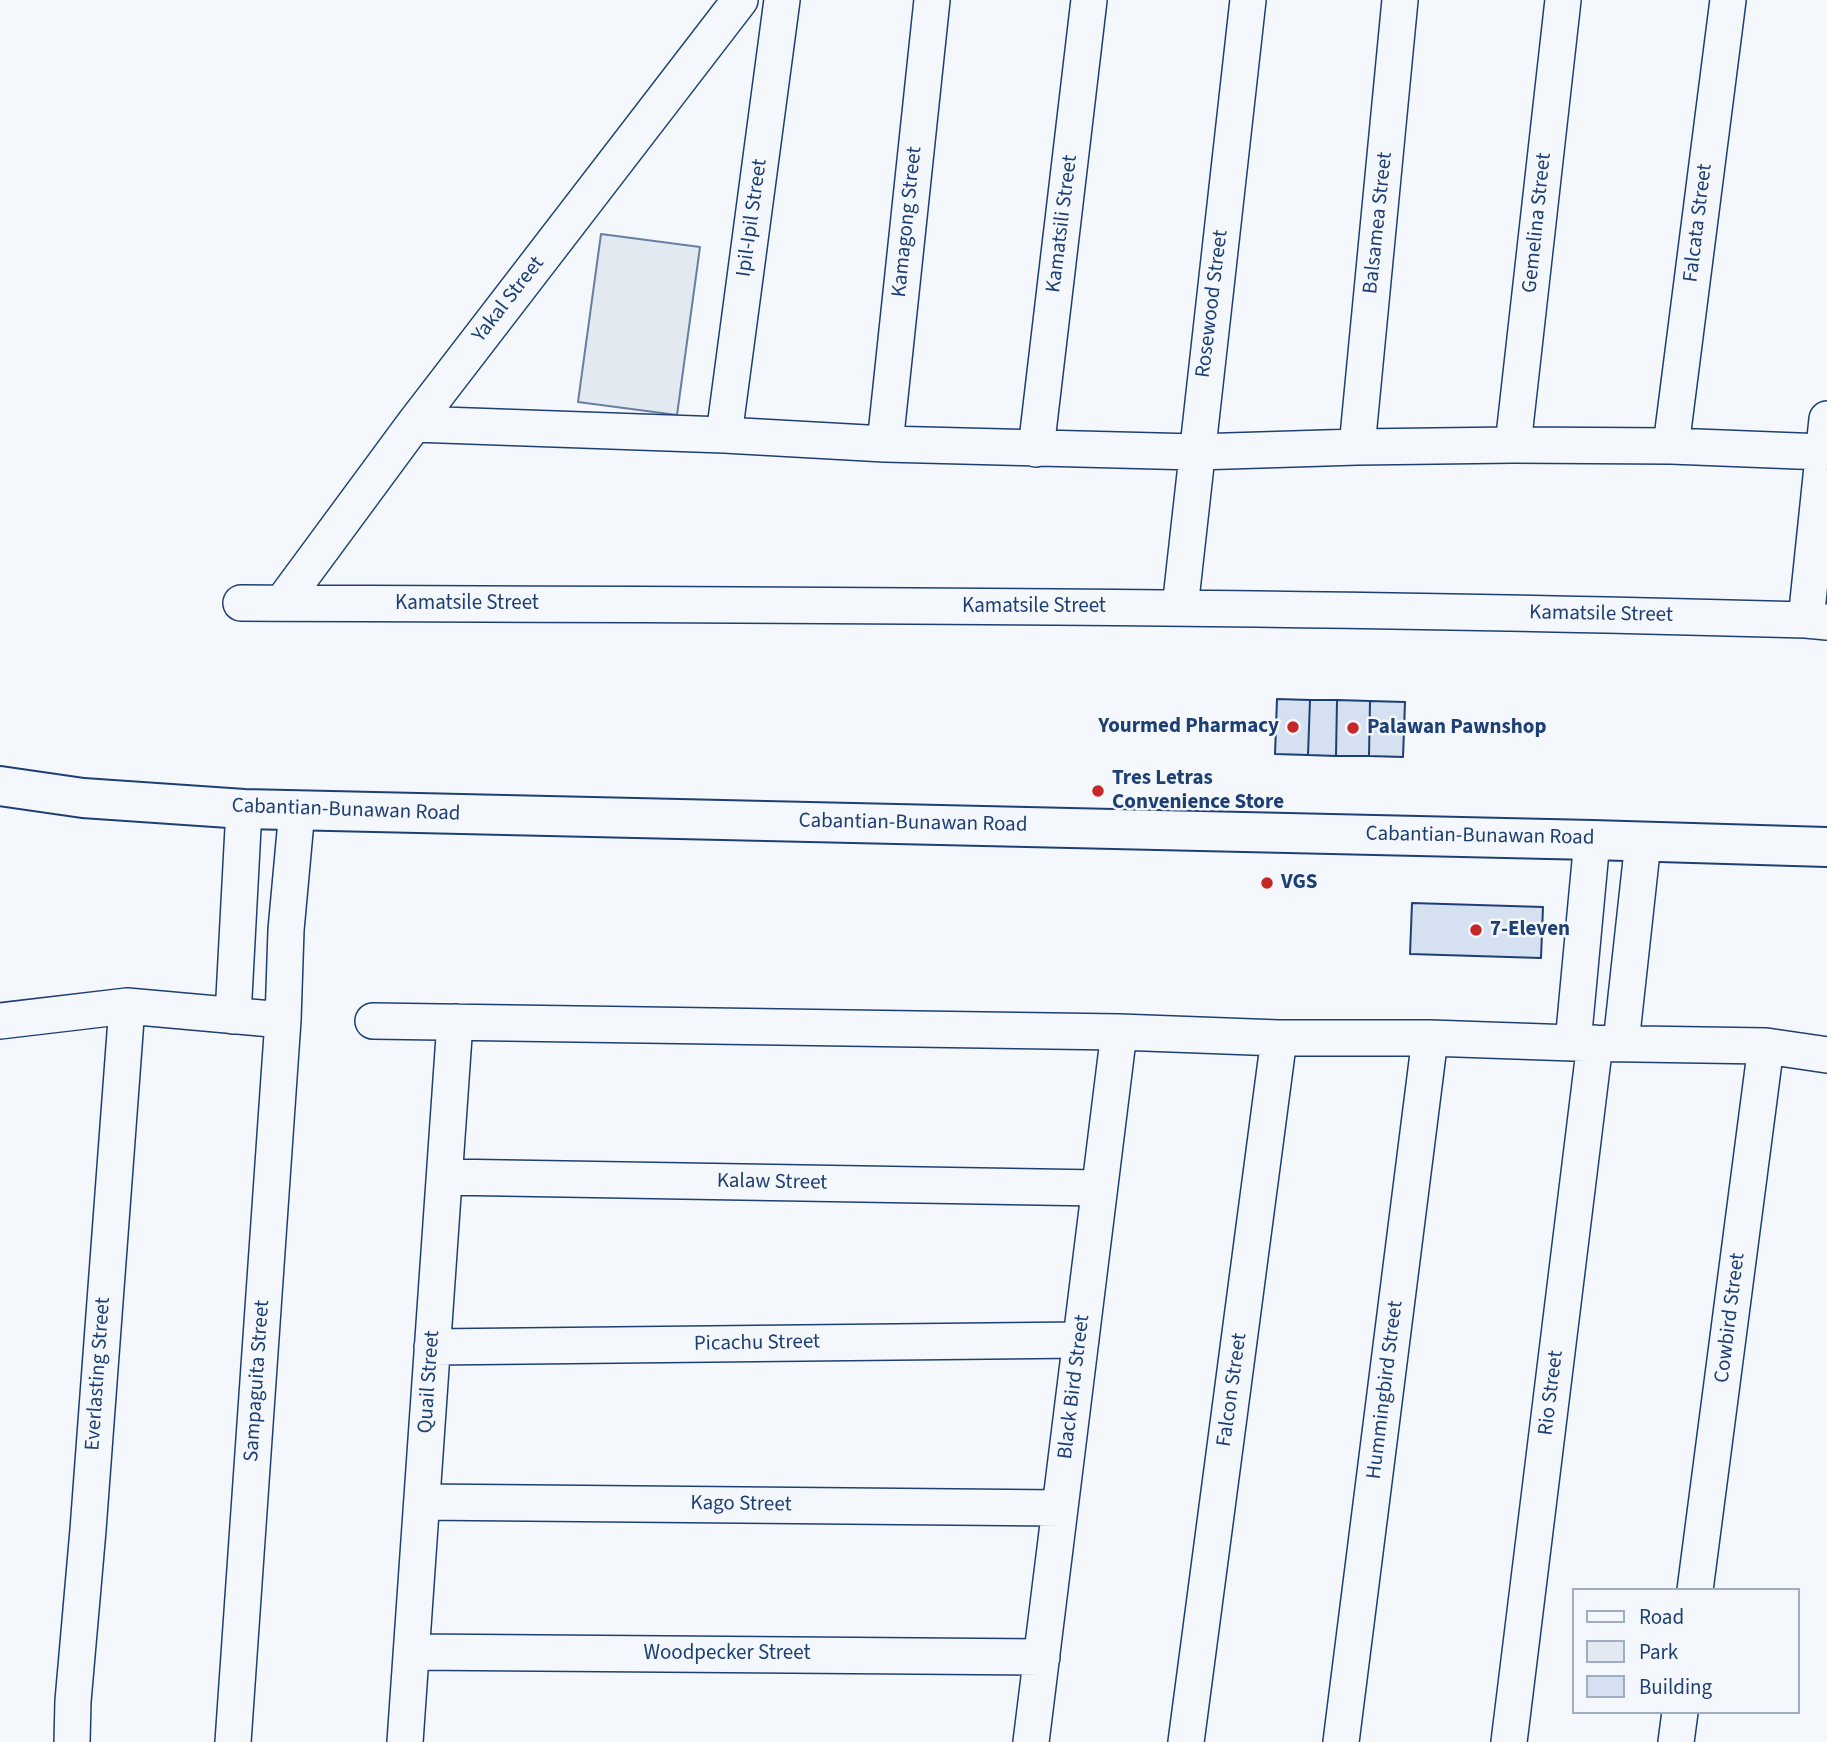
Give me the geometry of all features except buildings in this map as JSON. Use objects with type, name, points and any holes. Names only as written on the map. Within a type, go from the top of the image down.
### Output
[{"type":"main road","name":"Cabantian-Bunawan Road","points":[[0,786],[83,798],[244,809],[1827,847]]},
{"type":"street","name":"Yakal Street","points":[[282,603],[414,424],[740,0]]},
{"type":"street","name":"Ipil-Ipil Street","points":[[724,435],[782,0]]},
{"type":"street","name":"Kamagong Street","points":[[885,444],[932,0]]},
{"type":"street","name":"Kamatsili Street","points":[[1036,449],[1089,0]]},
{"type":"street","name":"Rosewood Street","points":[[1180,608],[1248,0]]},
{"type":"street","name":"Balsamea Street","points":[[1357,447],[1400,0]]},
{"type":"street","name":"Gemelina Street","points":[[1513,445],[1563,0]]},
{"type":"street","name":"Falcata Street","points":[[1671,446],[1728,0]]},
{"type":"street","points":[[414,424],[724,435],[885,444],[1196,452],[1513,445],[1671,446],[1825,436],[1816,621]]},
{"type":"street","name":"Kamatsile Street","points":[[241,603],[1180,608],[1644,615],[1816,621]]},
{"type":"street","points":[[233,1016],[244,809]]},
{"type":"street","name":"Sampaguita Street","points":[[233,1742],[283,1020],[286,930],[297,810]]},
{"type":"street","points":[[1592,840],[1596,1043]]},
{"type":"street","points":[[1596,1043],[1643,842]]},
{"type":"street","points":[[0,1021],[127,1006],[283,1020]]},
{"type":"street","name":"Everlasting Street","points":[[72,1742],[127,1006]]},
{"type":"street","points":[[373,1021],[1119,1032],[1279,1038],[1430,1038],[1766,1046],[1827,1055]]},
{"type":"street","name":"Quail Street","points":[[405,1742],[455,1022]]},
{"type":"street","name":"Black Bird Street","points":[[1031,1742],[1119,1032]]},
{"type":"street","name":"Falcon Street","points":[[1186,1742],[1279,1038]]},
{"type":"street","name":"Hummingbird Street","points":[[1341,1742],[1430,1038]]},
{"type":"street","name":"Rio Street","points":[[1509,1742],[1596,1043]]},
{"type":"street","name":"Cowbird Street","points":[[1695,1588],[1766,1046]]},
{"type":"street","name":"Kalaw Street","points":[[445,1177],[1099,1188]]},
{"type":"street","name":"Picachu Street","points":[[432,1347],[1081,1340]]},
{"type":"street","name":"Kago Street","points":[[422,1502],[1060,1508]]},
{"type":"street","name":"Woodpecker Street","points":[[412,1652],[1042,1657]]},
{"type":"street","points":[[1676,1742],[1679,1714]]},
{"type":"green space","points":[[601,234],[700,247],[677,415],[578,402]]},
{"type":"place","name":"Yourmed Pharmacy","points":[[1293,727]]},
{"type":"place","name":"Palawan Pawnshop","points":[[1353,728]]},
{"type":"place","name":"Tres Letras Convenience Store","points":[[1098,791]]},
{"type":"place","name":"VGS","points":[[1267,883]]},
{"type":"place","name":"7-Eleven","points":[[1476,930]]}]
